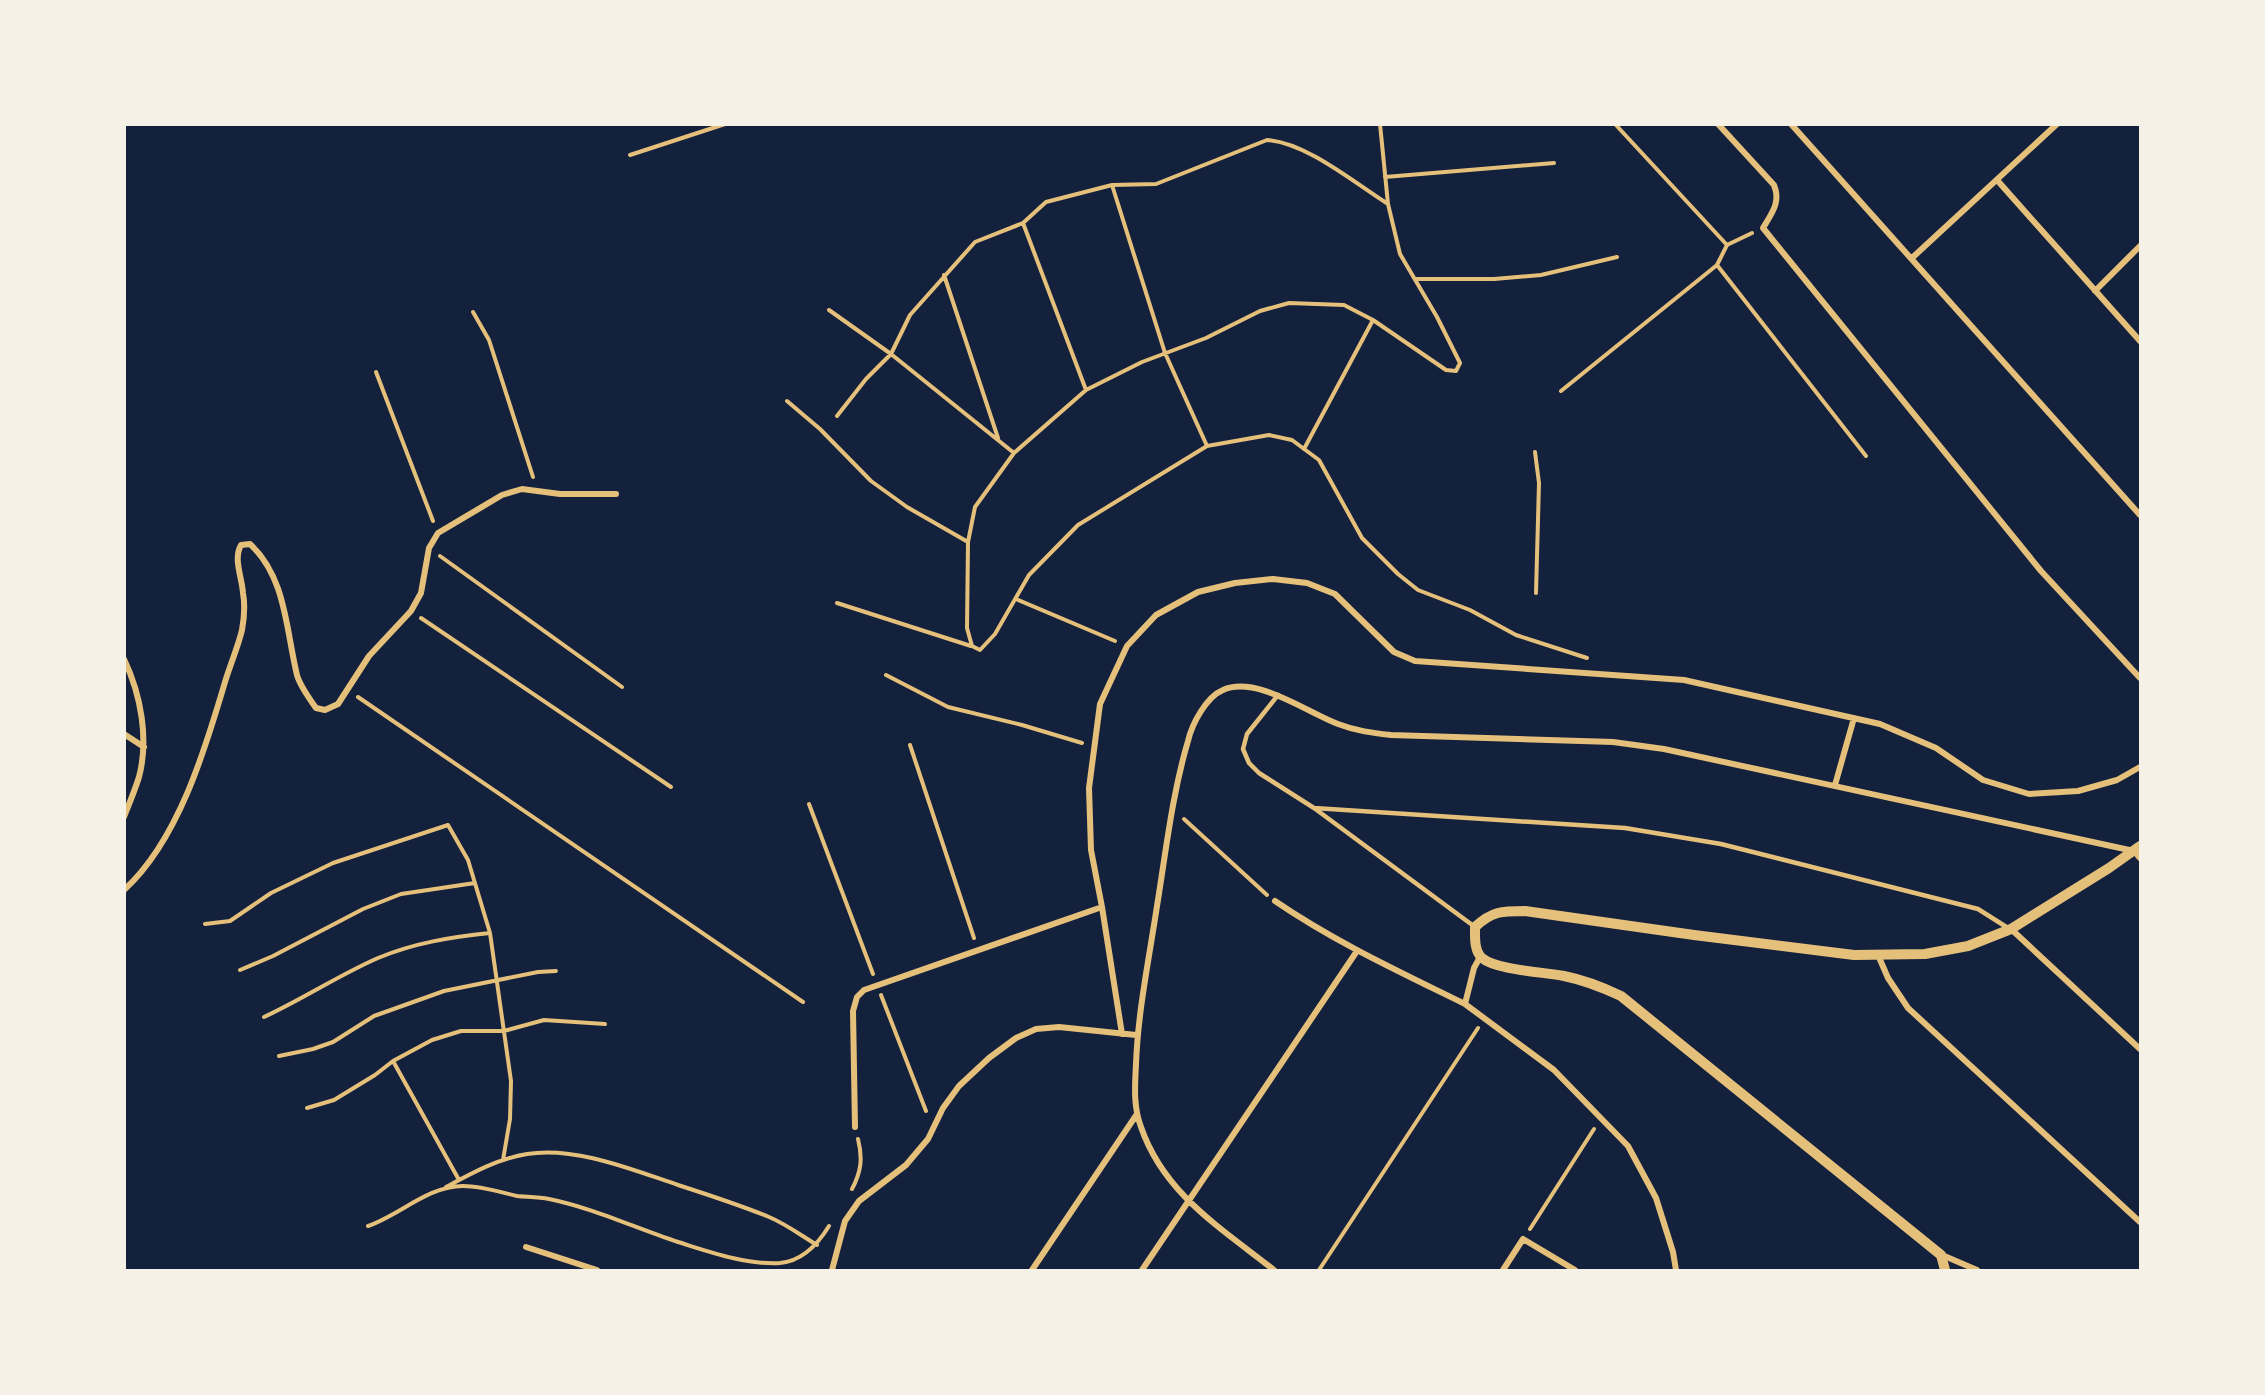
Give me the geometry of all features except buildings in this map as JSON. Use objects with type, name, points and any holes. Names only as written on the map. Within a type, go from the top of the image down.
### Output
[{"type":"street","points":[[1718,124],[1774,185],[1778,194],[1778,202],[1763,228],[2041,571],[2140,678]]},
{"type":"street","points":[[1791,124],[2140,515]]},
{"type":"street","points":[[1912,258],[2057,124]]},
{"type":"street","points":[[1996,180],[2140,341]]},
{"type":"street","points":[[2095,291],[2140,246]]},
{"type":"street","points":[[124,890],[134,881],[161,846],[196,772],[216,718],[242,629],[244,595],[237,552],[241,544],[250,544],[272,571],[288,624],[298,677],[316,708],[325,710],[338,704],[369,656],[411,611],[421,593],[429,548],[438,533],[502,495],[522,489],[560,494],[616,494]]},
{"type":"street","points":[[1122,1034],[1091,850],[1089,788],[1100,704],[1126,646],[1156,615],[1198,592],[1235,583],[1273,579],[1306,583],[1335,594],[1394,652],[1414,661],[1684,680],[1880,724],[1936,748],[1983,780],[2029,794],[2078,791],[2116,780],[2140,767]]},
{"type":"street","points":[[124,659],[132,676],[141,717],[144,747],[139,777],[124,817]]},
{"type":"street","points":[[1274,1270],[1187,1201],[1159,1167],[1137,1114],[1134,1096],[1136,1035],[1173,810],[1188,739],[1206,704],[1223,690],[1245,687],[1278,695],[1335,723],[1360,731],[1391,735],[1613,742],[1664,749],[2138,852]]},
{"type":"street","points":[[1835,785],[1854,718]]},
{"type":"street","points":[[124,734],[144,747]]},
{"type":"street","points":[[1977,1270],[1941,1255],[1621,996],[1595,984],[1565,976],[1492,965],[1480,957],[1475,945],[1475,927],[1486,916],[1503,911],[1525,911],[1694,936],[1854,955],[1936,952],[1968,946],[2011,929],[2138,852]]},
{"type":"street","points":[[1275,901],[1313,927],[1357,951],[1465,1004],[1554,1070],[1628,1146],[1656,1198],[1673,1252],[1676,1270]]},
{"type":"street","points":[[855,1127],[853,1011],[857,997],[864,990],[1102,907]]},
{"type":"street","points":[[2011,929],[2140,1049]]},
{"type":"street","points":[[1142,1270],[1357,951]]},
{"type":"street","points":[[1878,955],[1888,978],[1908,1008],[2140,1222]]},
{"type":"street","points":[[1465,1004],[1474,968],[1480,957]]},
{"type":"street","points":[[832,1270],[845,1221],[859,1201],[906,1165],[928,1139],[943,1108],[959,1086],[989,1058],[1016,1038],[1036,1029],[1059,1027],[1136,1035]]},
{"type":"street","points":[[1032,1270],[1137,1114]]},
{"type":"street","points":[[1503,1270],[1523,1239],[1575,1270]]},
{"type":"street","points":[[526,1247],[597,1270]]},
{"type":"street","points":[[1941,1255],[1945,1270]]},
{"type":"lane","points":[[1278,695],[1247,734],[1243,749],[1249,763],[1259,773],[1314,808],[1475,927]]},
{"type":"lane","points":[[1314,808],[1624,828],[1720,844],[1978,909],[2011,929]]},
{"type":"path","points":[[630,155],[725,124]]},
{"type":"path","points":[[972,646],[967,628],[968,542],[975,507],[1014,453],[1086,390],[1165,353],[1206,338],[1260,311],[1289,303],[1344,305],[1373,320],[1446,370],[1456,371],[1460,363],[1401,254],[1388,204],[1380,124]]},
{"type":"path","points":[[1615,124],[1727,244]]},
{"type":"path","points":[[837,416],[866,379],[891,354],[910,315],[944,274],[975,242],[1023,223],[1046,202],[1112,185],[1156,184],[1267,140],[1283,141],[1302,149],[1388,204]]},
{"type":"path","points":[[1385,177],[1554,163]]},
{"type":"path","points":[[1112,185],[1165,353],[1207,446]]},
{"type":"path","points":[[1023,223],[1086,390]]},
{"type":"path","points":[[1561,392],[1717,265],[1727,244],[1763,228]]},
{"type":"path","points":[[1415,279],[1494,279],[1541,275],[1617,257]]},
{"type":"path","points":[[1717,265],[1866,456]]},
{"type":"path","points":[[944,274],[998,439]]},
{"type":"path","points":[[829,310],[891,354],[1014,453]]},
{"type":"path","points":[[473,312],[489,340],[537,490]]},
{"type":"path","points":[[1304,449],[1373,320]]},
{"type":"path","points":[[376,372],[438,533]]},
{"type":"path","points":[[787,402],[820,429],[871,481],[907,507],[968,542]]},
{"type":"path","points":[[837,603],[980,650],[995,634],[1029,575],[1078,525],[1207,446],[1269,435],[1292,440],[1319,460],[1362,538],[1398,574],[1418,590],[1470,610],[1516,634],[1590,659]]},
{"type":"path","points":[[1535,452],[1539,483],[1536,593]]},
{"type":"path","points":[[429,548],[622,687]]},
{"type":"path","points":[[1016,599],[1126,646]]},
{"type":"path","points":[[411,611],[671,787]]},
{"type":"path","points":[[886,675],[948,707],[1022,724],[1095,747]]},
{"type":"path","points":[[347,690],[803,1002]]},
{"type":"path","points":[[910,746],[978,951]]},
{"type":"path","points":[[809,804],[933,1128]]},
{"type":"path","points":[[1173,810],[1275,901]]},
{"type":"path","points":[[205,924],[230,921],[272,893],[333,863],[448,825],[468,860],[490,933],[511,1082],[510,1119],[503,1160]]},
{"type":"path","points":[[240,970],[273,956],[363,909],[401,894],[475,883]]},
{"type":"path","points":[[264,1017],[299,1001],[377,958],[434,940],[490,933]]},
{"type":"path","points":[[279,1056],[314,1049],[333,1041],[374,1016],[408,1002],[473,984],[556,971]]},
{"type":"path","points":[[1319,1270],[1485,1017]]},
{"type":"path","points":[[307,1108],[334,1100],[393,1060],[432,1040],[460,1031],[504,1031],[544,1020],[605,1024]]},
{"type":"path","points":[[393,1060],[459,1180]]},
{"type":"path","points":[[1523,1239],[1601,1117]]},
{"type":"path","points":[[847,1198],[860,1173],[862,1153],[855,1127]]},
{"type":"path","points":[[368,1226],[381,1221],[419,1198],[503,1160],[528,1154],[555,1153],[607,1161],[772,1218],[817,1245]]},
{"type":"path","points":[[442,1189],[463,1186],[548,1199],[696,1248],[738,1259],[782,1263],[798,1257],[817,1245],[831,1223]]}]
